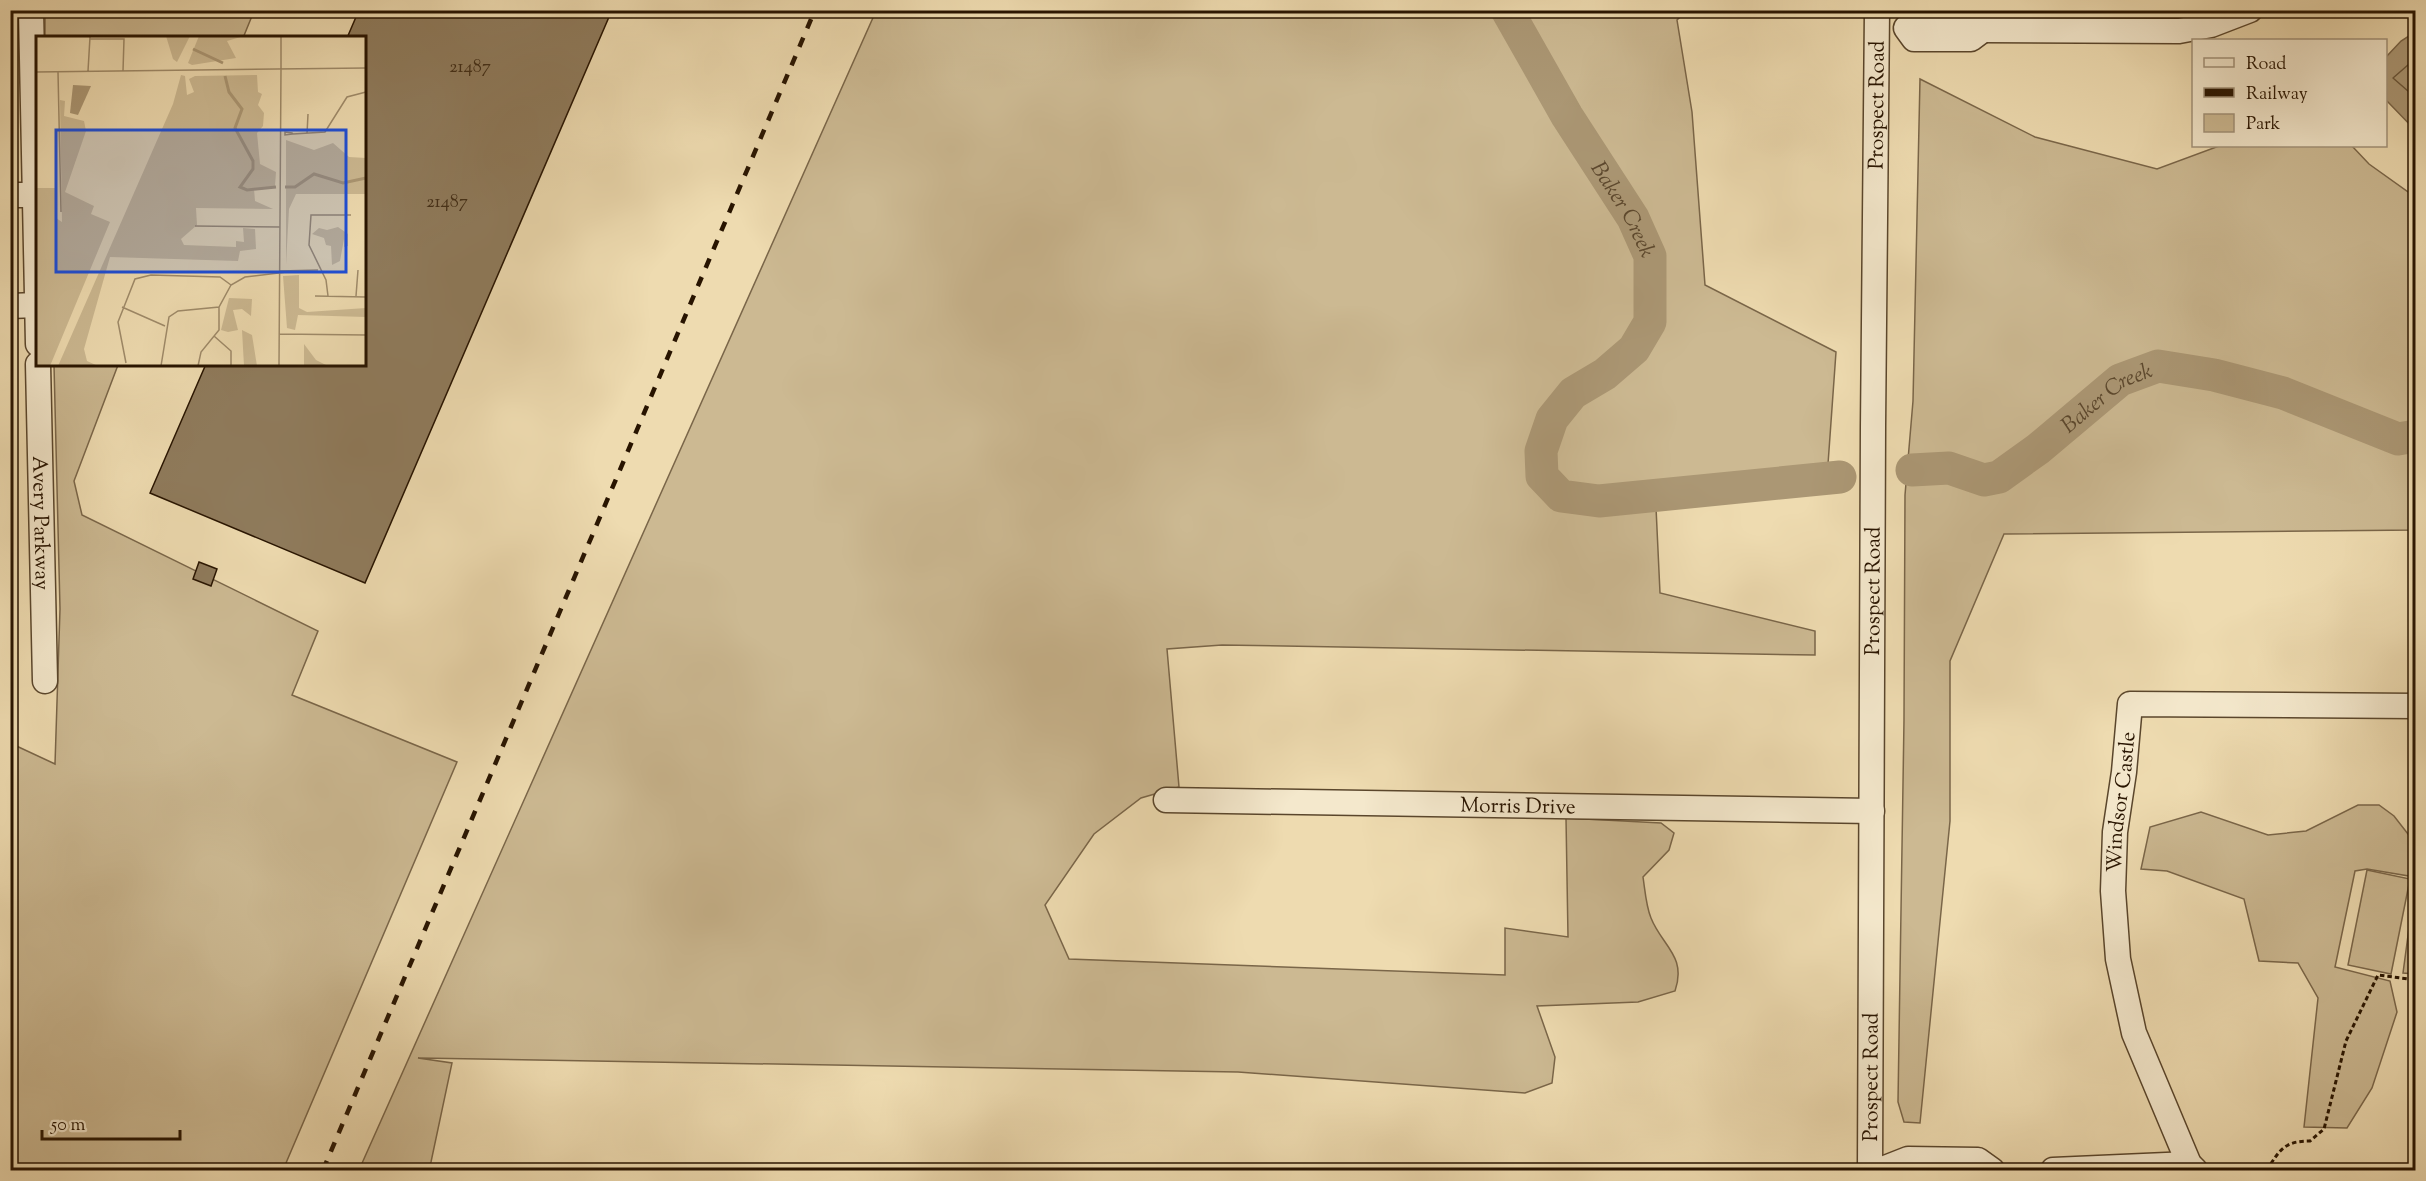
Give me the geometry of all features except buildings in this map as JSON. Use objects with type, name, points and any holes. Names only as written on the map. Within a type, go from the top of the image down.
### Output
[{"type":"street","points":[[31,10],[36,268]]},
{"type":"street","points":[[1877,19],[1906,28],[1916,19],[1971,20],[1983,30],[2101,20],[2196,29],[2250,10]]},
{"type":"street","name":"Prospect Road","points":[[1870,1170],[1877,19]]},
{"type":"street","points":[[10,195],[34,195]]},
{"type":"street","points":[[10,306],[36,305]]},
{"type":"street","name":"Avery Parkway","points":[[38,366],[45,681]]},
{"type":"street","name":"Windsor Castle","points":[[2192,1167],[2134,1033],[2118,959],[2113,891],[2115,832],[2124,772],[2130,704],[2415,706]]},
{"type":"street","name":"Morris Drive","points":[[1166,800],[1872,811]]},
{"type":"street","points":[[1880,1170],[1908,1159],[1978,1160],[1992,1170]]},
{"type":"street","points":[[2053,1170],[2192,1167]]},
{"type":"path","points":[[2267,1170],[2278,1152],[2292,1141],[2310,1141],[2324,1129],[2346,1041],[2378,975],[2415,980]]},
{"type":"green space","points":[[45,10],[254,11],[244,36],[45,36]]},
{"type":"green space","points":[[876,11],[1686,11],[1677,20],[1692,112],[1705,285],[1836,352],[1828,464],[1655,486],[1660,593],[1815,631],[1815,655],[1222,645],[1167,649],[1179,787],[1141,798],[1094,834],[1045,905],[1069,959],[1505,975],[1505,928],[1568,937],[1566,818],[1661,823],[1674,833],[1669,850],[1643,877],[1651,918],[1676,960],[1678,979],[1675,991],[1638,1002],[1537,1006],[1555,1057],[1552,1083],[1525,1093],[1238,1072],[418,1058],[452,1063],[431,1162],[427,1170],[359,1170]]},
{"type":"green space","points":[[1920,79],[2035,137],[2157,169],[2216,147],[2353,147],[2369,164],[2415,197],[2416,530],[2004,534],[1950,661],[1950,821],[1920,1123],[1904,1122],[1898,1102],[1905,495],[1913,401]]},
{"type":"green space","points":[[54,366],[118,366],[74,481],[82,515],[318,631],[292,695],[457,762],[283,1170],[11,1170],[10,743],[55,764],[60,609]]},
{"type":"green space","points":[[2358,805],[2379,805],[2394,816],[2415,843],[2415,877],[2367,869],[2355,871],[2335,967],[2390,981],[2397,1012],[2372,1088],[2347,1128],[2304,1127],[2318,998],[2298,963],[2259,961],[2244,899],[2167,871],[2141,869],[2150,827],[2201,812],[2268,835],[2306,831]]},
{"type":"green space","points":[[2367,870],[2410,879],[2391,974],[2348,965]]},
{"type":"green space","points":[[2415,883],[2415,974],[2403,973]]},
{"type":"water","points":[[2415,32],[2415,130],[2387,101],[2387,56],[2401,41]]},
{"type":"waterway","name":"Baker Creek","points":[[1507,10],[1567,116],[1633,218],[1650,256],[1650,322],[1634,349],[1605,374],[1573,393],[1552,419],[1541,451],[1542,476],[1561,496],[1599,501],[1840,477]]},
{"type":"waterway","name":"Baker Creek","points":[[1912,470],[1949,468],[1984,480],[1999,477],[2038,449],[2120,380],[2158,366],[2214,375],[2283,393],[2398,439],[2416,436]]},
{"type":"railway","points":[[323,1170],[815,10]]}]
